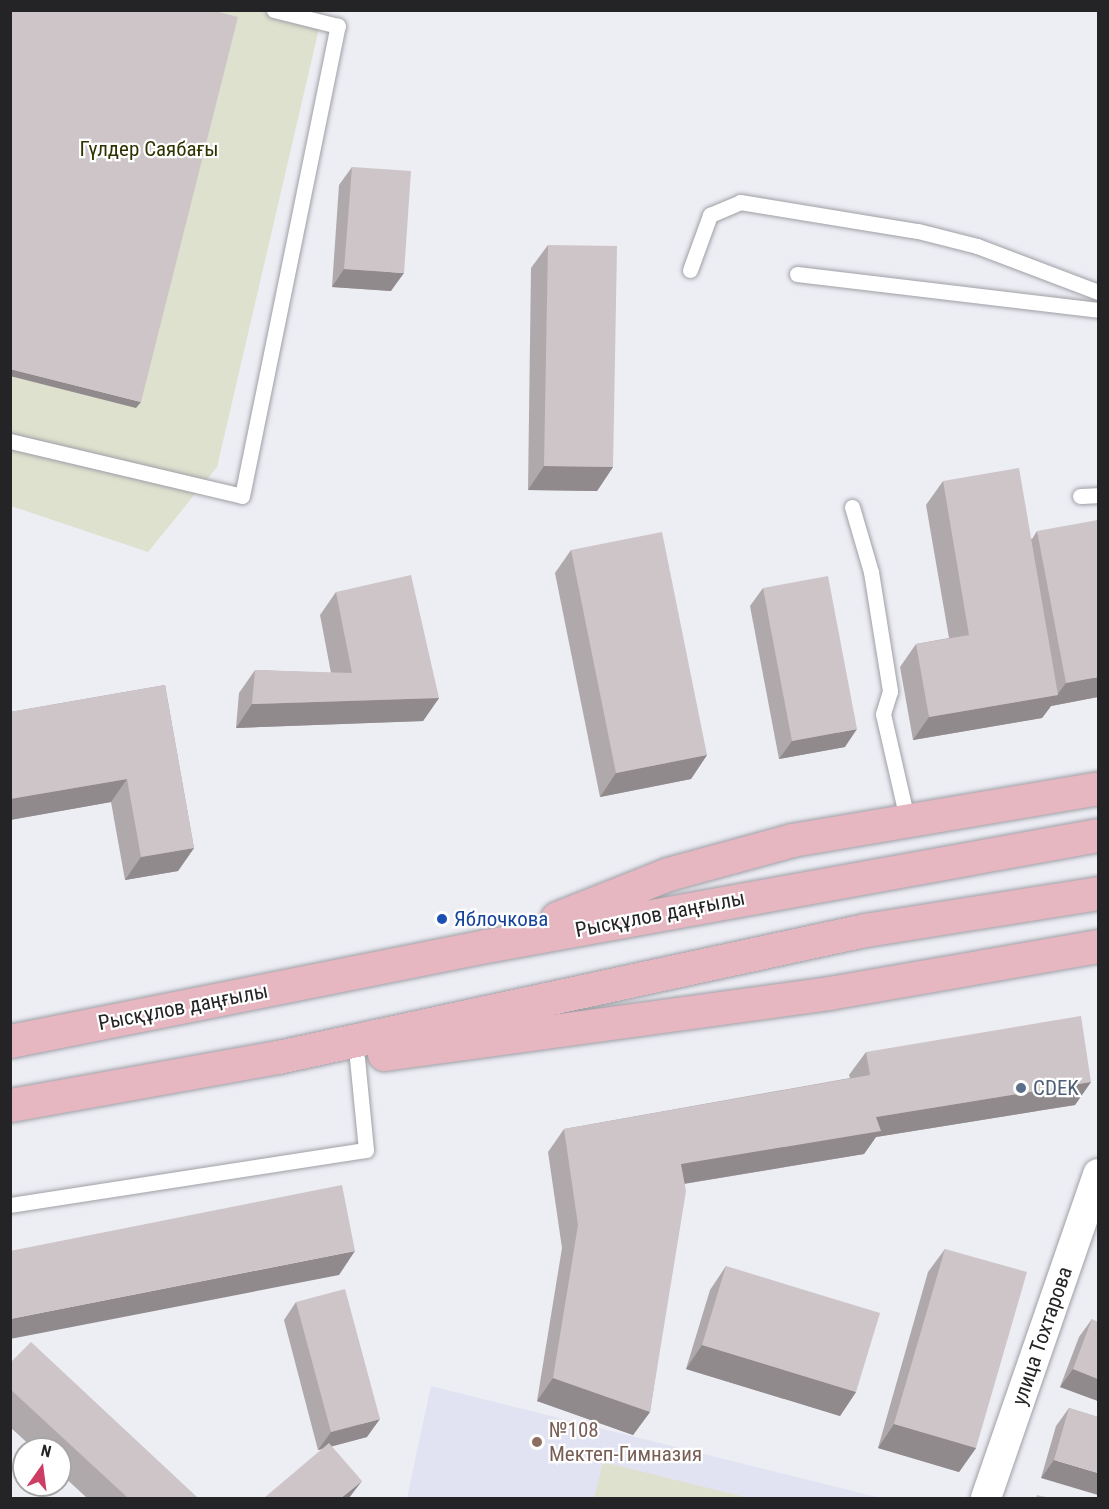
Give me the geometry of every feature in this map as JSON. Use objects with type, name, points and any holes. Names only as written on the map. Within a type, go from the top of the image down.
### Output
[{"type":"main road","points":[[486,946],[668,874],[792,840],[1098,788]]},
{"type":"main road","name":"Рысқұлов даңғылы","points":[[10,1041],[486,946],[852,877],[1098,835]]},
{"type":"main road","points":[[10,1105],[278,1057],[865,930],[1098,893]]},
{"type":"main road","points":[[278,1057],[357,1058],[829,993],[1098,946]]},
{"type":"street","name":"улица Тохтарова","points":[[986,1498],[1098,1174]]},
{"type":"lane","points":[[10,441],[242,496],[338,26],[274,10]]},
{"type":"lane","points":[[690,270],[710,215],[740,202],[918,231],[977,246],[1098,292]]},
{"type":"lane","points":[[797,274],[1098,310]]},
{"type":"lane","points":[[1080,496],[1098,495]]},
{"type":"lane","points":[[852,507],[871,572],[890,691],[883,714],[907,819]]},
{"type":"lane","points":[[10,1205],[366,1150],[357,1058]]},
{"type":"shaded area","name":"№108 Мектеп-Гимназия","points":[[431,1386],[881,1498],[407,1498]]},
{"type":"green space","name":"Гүлдер Саябағы","points":[[11,11],[323,11],[217,467],[148,552],[11,506]]},
{"type":"green space","points":[[603,1462],[749,1498],[594,1498]]},
{"type":"building","points":[[10,10],[211,10],[238,17],[141,402],[10,369]]},
{"type":"building","points":[[352,167],[411,171],[404,273],[344,269]]},
{"type":"building","points":[[548,245],[617,246],[613,467],[544,466]]},
{"type":"building","points":[[1019,468],[1058,695],[929,717],[916,644],[969,635],[943,481]]},
{"type":"building","points":[[1098,520],[1098,677],[1066,683],[1037,531]]},
{"type":"building","points":[[662,532],[707,755],[616,773],[571,550]]},
{"type":"building","points":[[411,575],[439,698],[252,704],[255,670],[352,673],[336,592]]},
{"type":"building","points":[[828,576],[857,729],[792,741],[763,588]]},
{"type":"building","points":[[165,685],[194,848],[141,857],[127,779],[10,799],[10,712]]},
{"type":"building","points":[[1081,1016],[1091,1082],[876,1117],[881,1131],[681,1164],[686,1191],[650,1412],[553,1378],[578,1225],[564,1129],[870,1075],[866,1052]]},
{"type":"building","points":[[342,1185],[355,1251],[10,1319],[10,1251]]},
{"type":"building","points":[[945,1249],[1027,1272],[976,1448],[894,1424]]},
{"type":"building","points":[[726,1266],[880,1313],[856,1392],[702,1345]]},
{"type":"building","points":[[345,1289],[380,1419],[331,1432],[296,1302]]},
{"type":"building","points":[[1092,1319],[1098,1322],[1098,1379],[1073,1369]]},
{"type":"building","points":[[31,1342],[198,1498],[128,1498],[72,1446],[72,1437],[62,1437],[10,1389],[10,1363]]},
{"type":"building","points":[[1069,1408],[1098,1417],[1098,1473],[1054,1460]]},
{"type":"building","points":[[329,1443],[362,1481],[341,1498],[264,1498]]},
{"type":"place","name":"Яблочкова","points":[[442,919]]},
{"type":"place","name":"CDEK","points":[[1021,1088]]},
{"type":"place","name":"№108 Мектеп-Гимназия","points":[[537,1442]]}]
